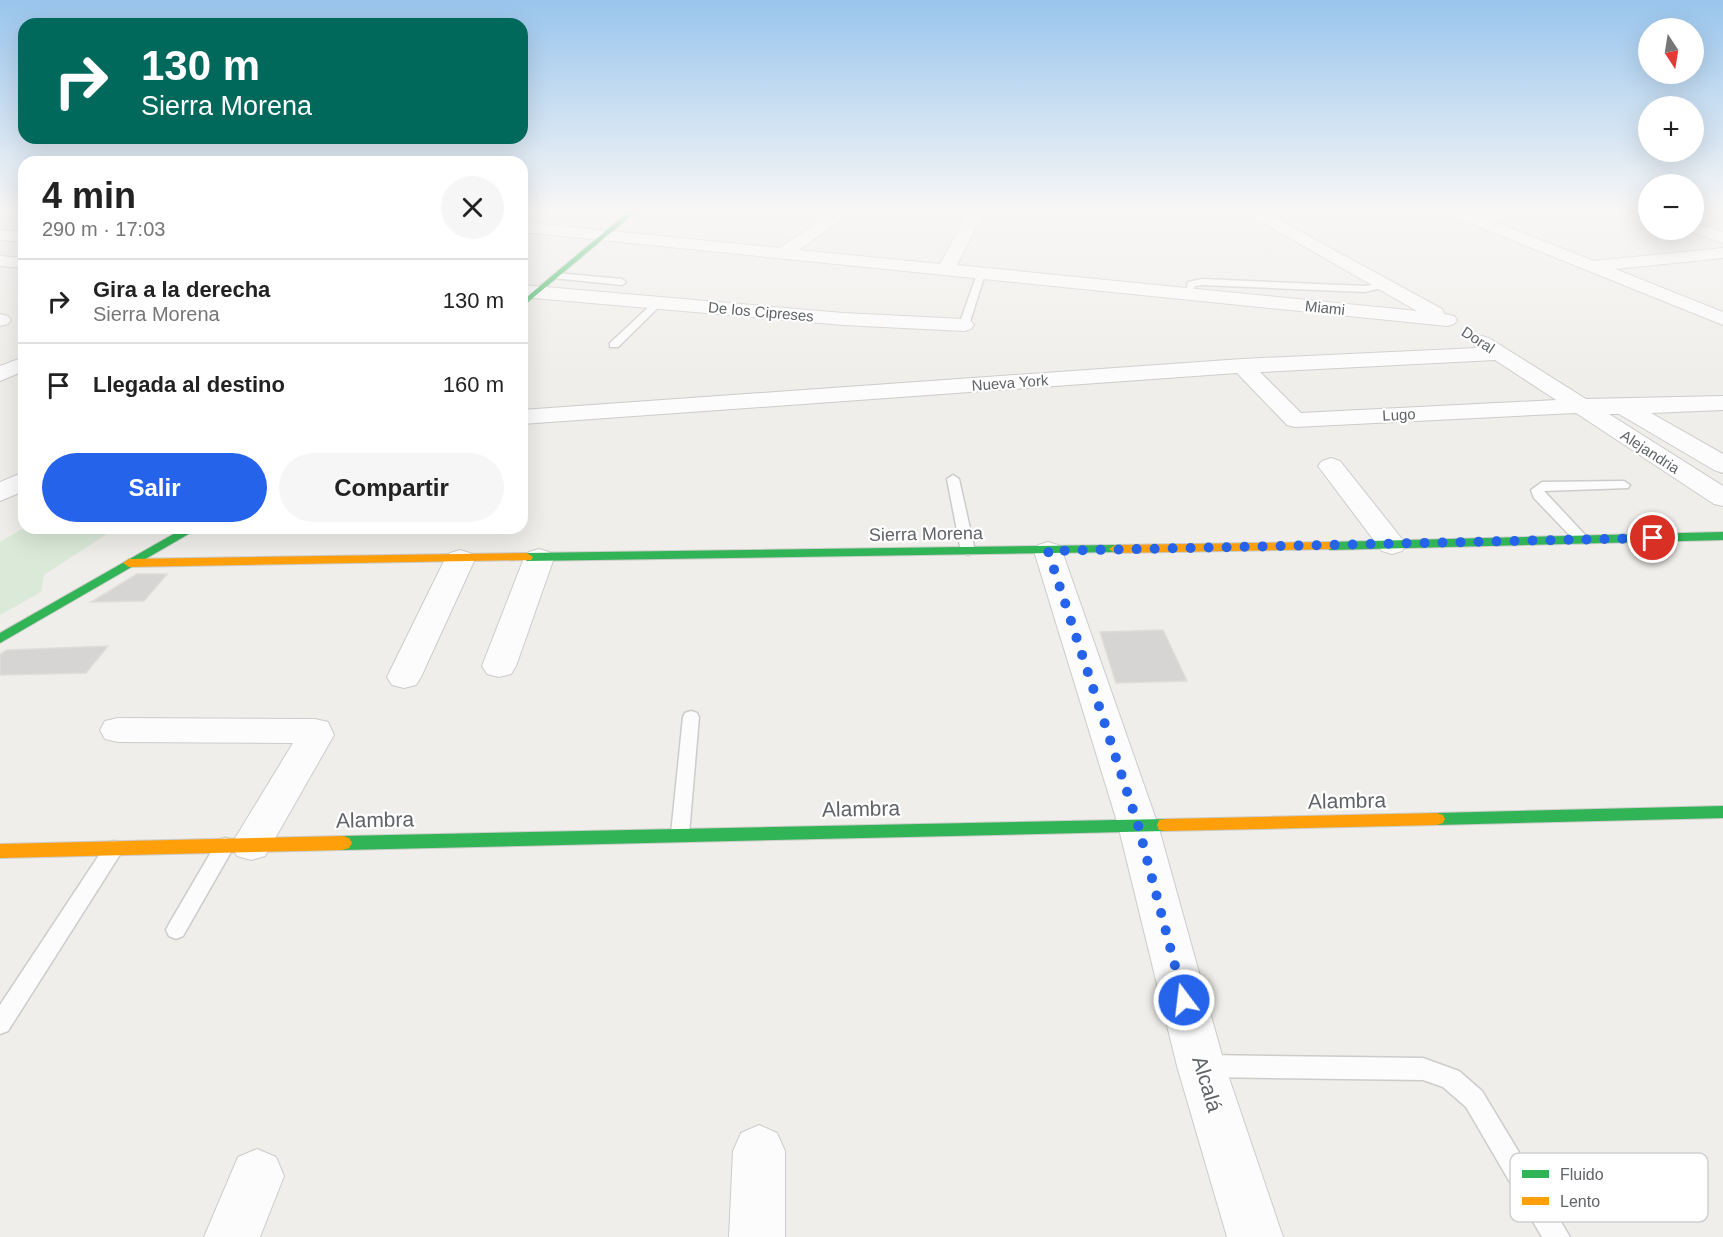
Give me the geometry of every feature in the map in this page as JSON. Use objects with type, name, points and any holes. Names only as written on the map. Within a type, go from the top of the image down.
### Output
[{"type":"street","points":[[530,291],[567,267]]},
{"type":"street","name":"Miami","points":[[904,267],[1447,320]]},
{"type":"street","points":[[945,271],[947,267]]},
{"type":"street","name":"Doral","points":[[1351,267],[1447,320],[1578,406]]},
{"type":"street","points":[[1594,267],[1723,319]]},
{"type":"street","name":"De los Cipreses","points":[[530,291],[843,319],[964,325]]},
{"type":"street","name":"Nueva York","points":[[528,417],[1242,366],[1499,353]]},
{"type":"street","points":[[0,374],[18,366]]},
{"type":"street","name":"Lugo","points":[[1242,366],[1295,420],[1578,406]]},
{"type":"street","points":[[1578,406],[1624,407],[1723,403]]},
{"type":"street","name":"Alejandria","points":[[1578,406],[1723,498]]},
{"type":"street","points":[[1624,407],[1723,465]]},
{"type":"street","points":[[1331,466],[1392,545]]},
{"type":"street","points":[[0,475],[18,478]]},
{"type":"street","points":[[0,493],[18,482]]},
{"type":"street","points":[[0,639],[182,534]]},
{"type":"street","name":"Sierra Morena","points":[[129,563],[1048,551],[1723,536]]},
{"type":"street","name":"Alcalá","points":[[1048,551],[1138,825],[1201,1066],[1256,1237]]},
{"type":"street","points":[[499,666],[539,558]]},
{"type":"street","points":[[404,677],[460,559]]},
{"type":"street","points":[[118,730],[315,731],[316,735],[238,845]]},
{"type":"street","name":"Alambra","points":[[0,851],[1723,812]]},
{"type":"street","points":[[757,1237],[759,1151]]},
{"type":"street","points":[[232,1237],[257,1176]]},
{"type":"lane","points":[[964,325],[981,274]]},
{"type":"lane","points":[[556,276],[622,282]]},
{"type":"lane","points":[[1188,294],[1191,284],[1202,282],[1365,289],[1386,286]]},
{"type":"lane","points":[[614,345],[659,302]]},
{"type":"lane","points":[[953,479],[968,551]]},
{"type":"lane","points":[[1582,540],[1538,495],[1537,490],[1542,486],[1624,485]]},
{"type":"lane","points":[[680,834],[691,717]]},
{"type":"lane","points":[[176,930],[238,845]]},
{"type":"lane","points":[[0,1024],[114,848]]},
{"type":"lane","points":[[1201,1066],[1423,1069],[1451,1079],[1474,1099],[1510,1159]]},
{"type":"lane","points":[[1548,1222],[1557,1237]]},
{"type":"green space","points":[[18,532],[18,534],[107,534],[44,575],[41,592],[0,615],[0,542]]},
{"type":"building","points":[[137,574],[167,574],[144,601],[91,602]]},
{"type":"building","points":[[1163,630],[1187,681],[1116,683],[1100,632]]},
{"type":"building","points":[[108,646],[86,673],[0,675],[0,654],[7,650]]},
{"type":"traffic: fast","points":[[528,300],[567,267]]},
{"type":"traffic: fast","points":[[0,639],[183,534]]},
{"type":"traffic: fast","points":[[1330,546],[1723,536]]},
{"type":"traffic: fast","points":[[527,557],[1115,549]]},
{"type":"traffic: fast","points":[[1437,819],[1723,812]]},
{"type":"traffic: fast","points":[[343,843],[1165,825]]},
{"type":"traffic: slow","points":[[1115,549],[1330,546]]},
{"type":"traffic: slow","points":[[129,563],[527,557]]},
{"type":"traffic: slow","points":[[1165,825],[1437,819]]},
{"type":"traffic: slow","points":[[0,851],[343,843]]},
{"type":"route","points":[[1184,1000],[1138,825],[1048,551],[1653,538]]}]
